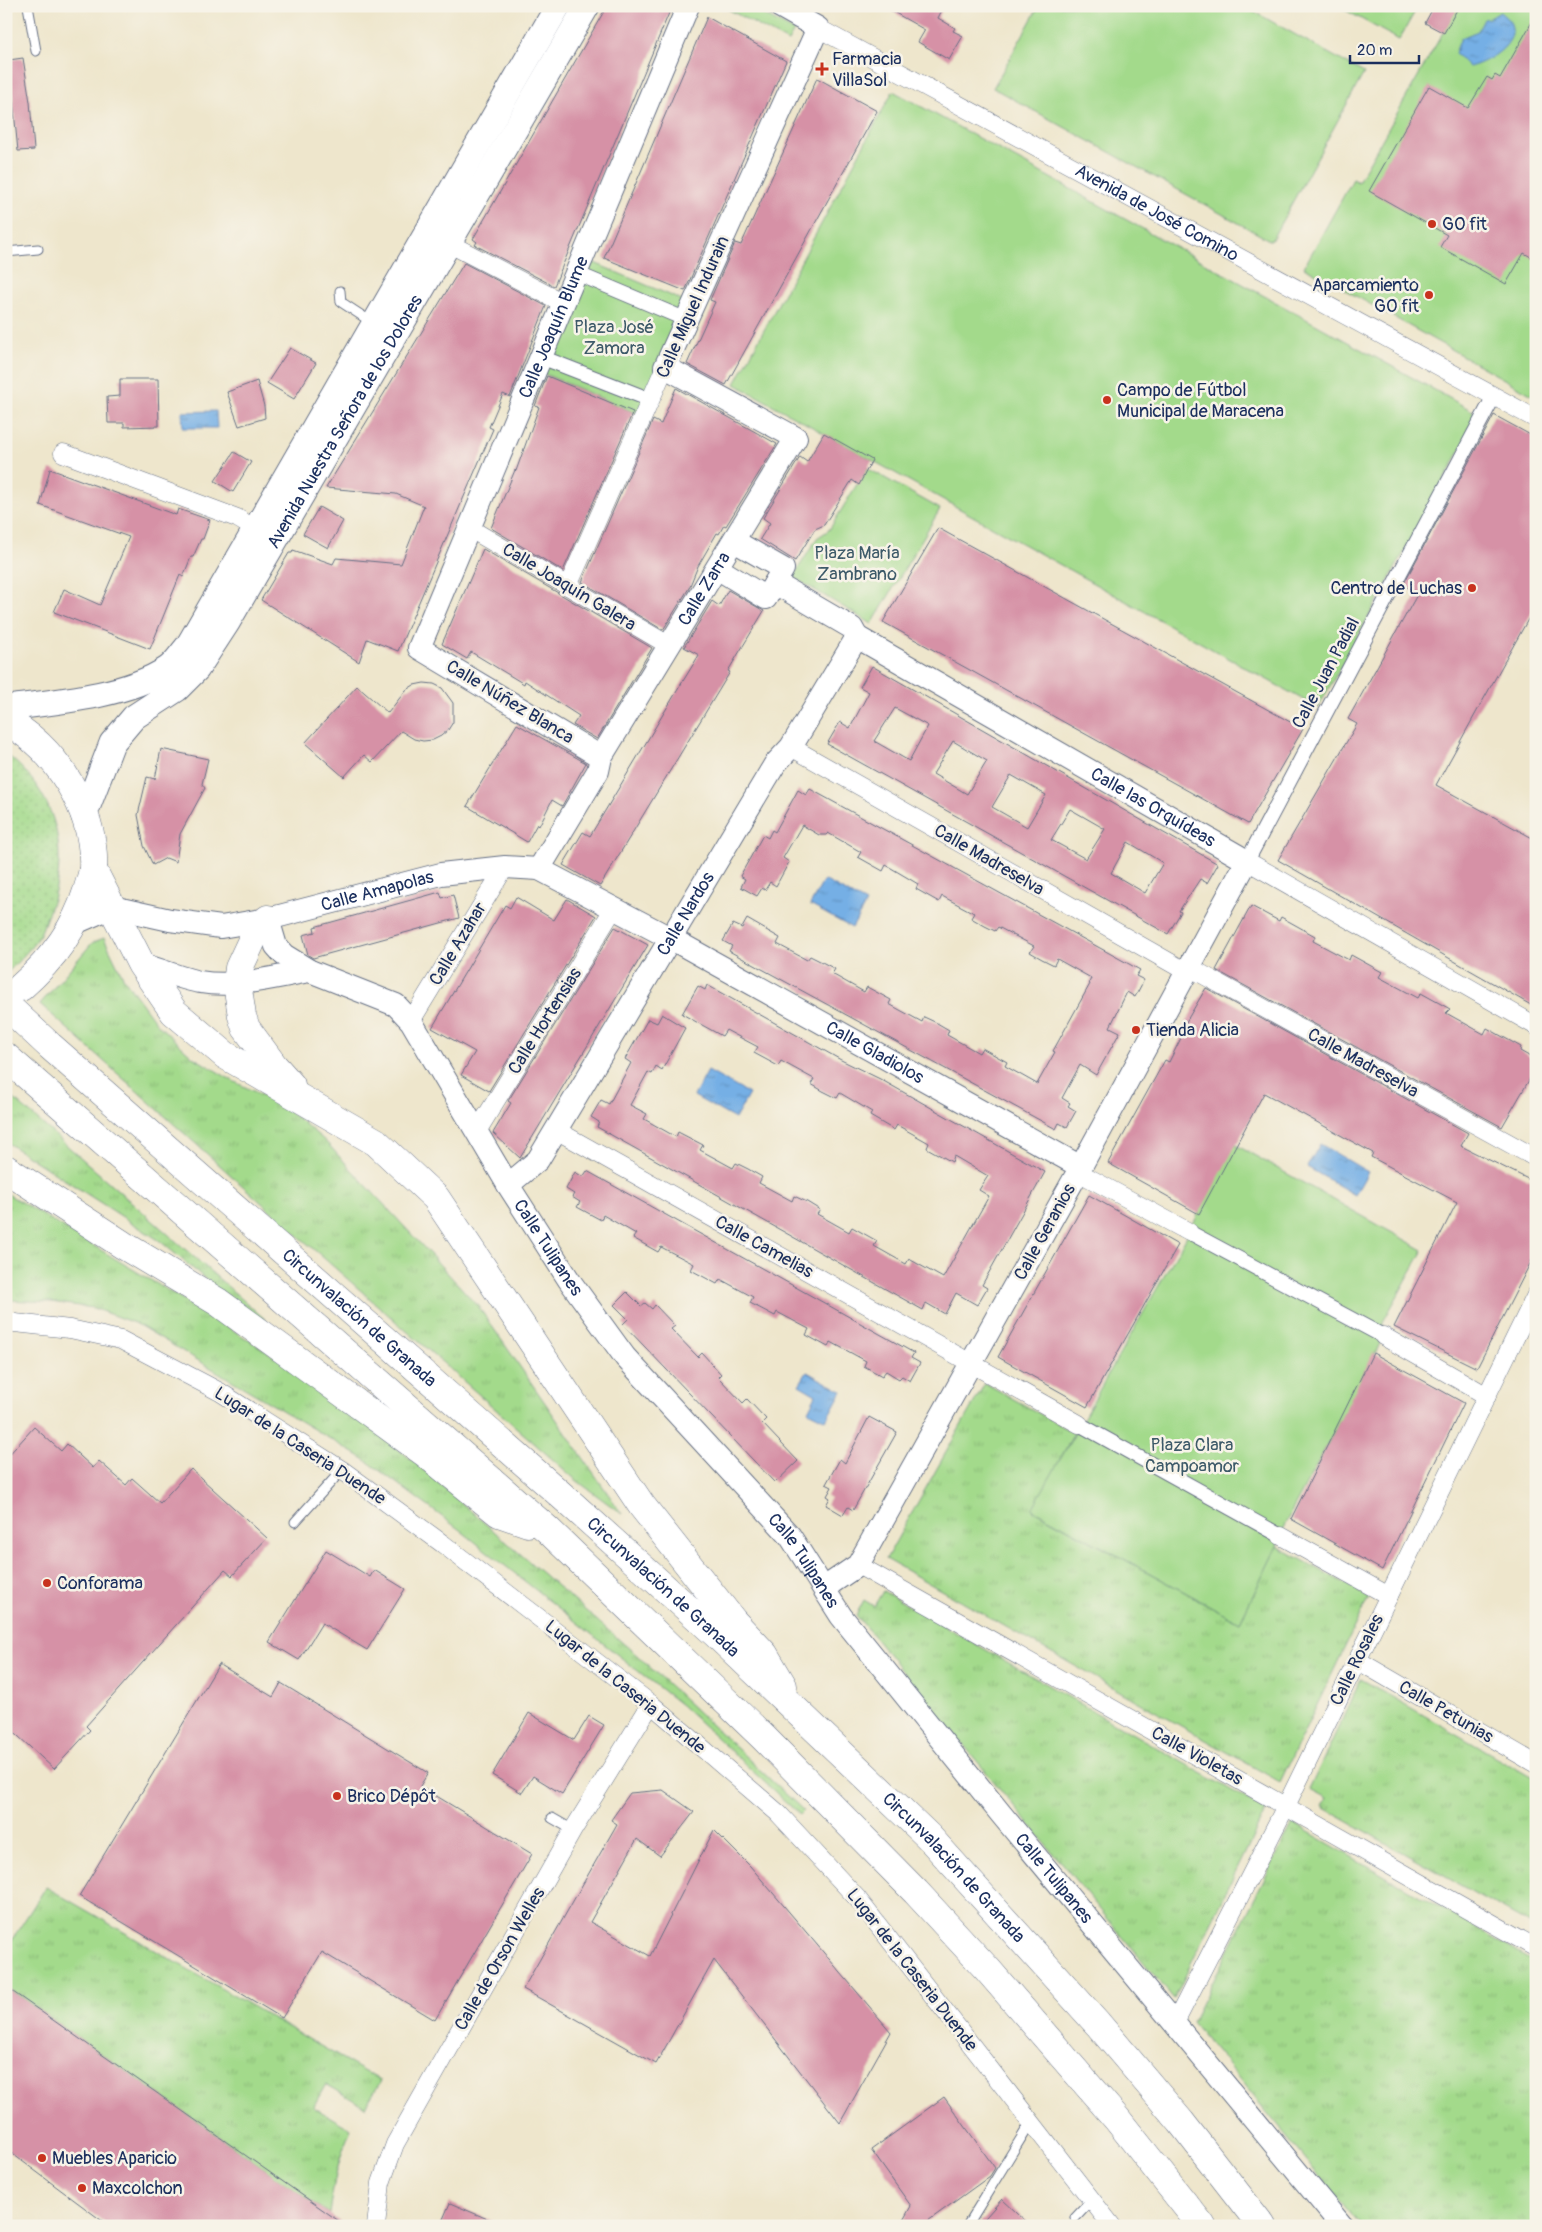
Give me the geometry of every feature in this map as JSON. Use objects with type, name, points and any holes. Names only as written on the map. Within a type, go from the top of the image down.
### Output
[{"type":"main road","name":"Avenida Nuestra Señora de los Dolores","points":[[6,708],[95,694],[142,682],[168,668],[188,646],[558,6]]},
{"type":"main road","name":"Avenida Nuestra Señora de los Dolores","points":[[84,816],[112,743],[134,717],[177,689],[197,668],[227,624],[587,6]]},
{"type":"main road","points":[[6,721],[21,729],[40,746],[64,775],[84,816],[91,843],[93,870],[140,964],[174,1012],[225,1055],[376,1142],[436,1198],[642,1506],[732,1621],[764,1654],[798,1711]]},
{"type":"main road","points":[[14,996],[59,949],[73,924],[93,870]]},
{"type":"main road","points":[[268,919],[253,938],[239,968],[237,983],[242,1016],[246,1028],[274,1066],[304,1099]]},
{"type":"main road","name":"Circunvalación de Granada","points":[[14,996],[50,1046],[569,1502],[716,1634],[928,1836],[1032,1949],[1181,2122],[1262,2226]]},
{"type":"main road","name":"Circunvalación de Granada","points":[[13,1063],[548,1530],[764,1738],[916,1892],[988,1970],[1117,2119],[1202,2226]]},
{"type":"main road","points":[[6,1168],[123,1244],[218,1302],[425,1453],[499,1513],[548,1530]]},
{"type":"street","name":"Calle Joaquín Blume","points":[[419,648],[688,6]]},
{"type":"street","name":"Avenida de José Comino","points":[[779,6],[1536,419]]},
{"type":"street","name":"Calle Miguel Indurain","points":[[568,586],[818,28]]},
{"type":"street","points":[[450,244],[563,303]]},
{"type":"street","points":[[576,273],[687,320]]},
{"type":"street","points":[[540,357],[651,400]]},
{"type":"street","name":"Calle Zarra","points":[[539,869],[598,771],[601,757],[796,438],[665,367]]},
{"type":"street","name":"Calle Juan Padial","points":[[1247,861],[1494,396]]},
{"type":"street","name":"Avenida Nuestra Señora de los Dolores","points":[[64,453],[237,518],[255,528]]},
{"type":"street","name":"Calle Joaquín Galera","points":[[469,528],[670,646]]},
{"type":"street","points":[[717,568],[766,598],[783,569],[734,541]]},
{"type":"street","name":"Calle las Orquídeas","points":[[775,582],[852,628],[858,636],[1536,1026]]},
{"type":"street","name":"Calle Nardos","points":[[508,1185],[538,1160],[775,764],[791,747],[858,636]]},
{"type":"street","name":"Calle Núñez Blanca","points":[[419,648],[601,757]]},
{"type":"street","name":"Calle Madreselva","points":[[791,747],[1188,969],[1536,1158]]},
{"type":"street","name":"Calle Geranios","points":[[824,1588],[858,1565],[972,1364],[1247,861]]},
{"type":"street","name":"Calle Amapolas","points":[[112,906],[170,920],[221,927],[268,919],[441,874],[505,867],[539,869],[670,938]]},
{"type":"street","name":"Calle Azahar","points":[[411,1021],[505,867]]},
{"type":"street","points":[[73,924],[112,906]]},
{"type":"street","name":"Calle Hortensias","points":[[476,1133],[614,908]]},
{"type":"street","name":"Calle Tulipanes","points":[[268,919],[276,946],[280,952],[310,971],[396,1005],[411,1021],[508,1185],[569,1280],[625,1357],[790,1536],[841,1616],[1001,1814],[1342,2226]]},
{"type":"street","name":"Calle Gladiolos","points":[[670,938],[1079,1169]]},
{"type":"street","points":[[140,964],[197,982],[218,985],[310,971]]},
{"type":"street","name":"Calle Camelias","points":[[556,1130],[972,1364]]},
{"type":"street","points":[[1079,1169],[1189,1232],[1383,1336],[1487,1396]]},
{"type":"street","name":"Calle Rosales","points":[[1174,2023],[1286,1806],[1536,1294]]},
{"type":"street","name":"Lugar de la Caseria Duende","points":[[9,1326],[70,1329],[121,1340],[220,1392],[342,1470],[442,1544],[650,1704],[778,1813],[857,1898],[1112,2226]]},
{"type":"street","points":[[972,1364],[1388,1596]]},
{"type":"street","name":"Calle Violetas","points":[[858,1565],[1536,1948]]},
{"type":"street","name":"Calle Petunias","points":[[1356,1660],[1536,1764]]},
{"type":"street","name":"Calle de Orson Welles","points":[[376,2226],[381,2184],[395,2144],[573,1830],[650,1704]]},
{"type":"lane","points":[[28,6],[36,51]]},
{"type":"lane","points":[[6,252],[38,249]]},
{"type":"lane","points":[[340,291],[341,302],[375,324]]},
{"type":"lane","points":[[295,1522],[342,1470]]},
{"type":"lane","points":[[552,1818],[573,1830]]},
{"type":"lane","points":[[967,2226],[1031,2122]]},
{"type":"lane","points":[[1075,2218],[1091,2201]]},
{"type":"green space","points":[[722,6],[748,6],[794,31],[788,42]]},
{"type":"green space","points":[[1039,6],[1244,6],[1364,73],[1271,241],[993,88]]},
{"type":"green space","points":[[1338,6],[1418,6],[1399,40]]},
{"type":"green space","name":"GO fit","points":[[1458,6],[1536,6],[1536,397],[1304,267],[1353,179],[1358,182]]},
{"type":"green space","name":"Campo de Fútbol Municipal de Maracena","points":[[893,91],[1480,415],[1318,708],[735,384]]},
{"type":"green space","name":"Plaza José Zamora","points":[[590,261],[686,302],[638,414],[542,373]]},
{"type":"green space","name":"Plaza María Zambrano","points":[[867,468],[940,509],[872,624],[793,577],[817,538],[829,530]]},
{"type":"green space","points":[[6,754],[24,770],[38,788],[48,807],[59,849],[55,893],[42,929],[33,945],[8,972],[6,971]]},
{"type":"green space","points":[[104,938],[124,979],[157,1024],[193,1057],[233,1081],[282,1105],[325,1141],[478,1306],[622,1514],[576,1480],[293,1231],[40,1004],[92,943]]},
{"type":"green space","points":[[6,1092],[267,1321],[251,1317],[160,1241],[6,1142]]},
{"type":"green space","name":"Plaza Clara Campoamor","points":[[1234,1144],[1423,1250],[1383,1322],[1383,1336],[1373,1359],[1286,1522],[1277,1546],[1240,1622],[1032,1509],[1189,1232]]},
{"type":"green space","points":[[6,1193],[217,1320],[296,1370],[412,1460],[639,1657],[804,1811],[800,1815],[681,1705],[460,1530],[364,1459],[137,1324],[93,1308],[51,1302],[6,1300]]},
{"type":"green space","points":[[985,1383],[1074,1433],[1033,1510],[1240,1622],[1277,1546],[1369,1597],[1280,1782],[886,1559]]},
{"type":"green space","points":[[883,1591],[1266,1810],[1174,1999],[856,1615],[864,1600],[874,1606]]},
{"type":"green space","points":[[1361,1679],[1536,1780],[1536,1928],[1322,1807],[1326,1799],[1309,1790]]},
{"type":"green space","points":[[1293,1823],[1536,1963],[1536,2226],[1361,2226],[1192,2022]]},
{"type":"green space","points":[[46,1887],[381,2081],[365,2107],[326,2084],[313,2107],[351,2129],[337,2171],[329,2214],[6,1987],[6,1949]]},
{"type":"water","points":[[1500,12],[1511,24],[1512,32],[1510,39],[1506,46],[1492,57],[1469,67],[1455,53],[1461,38],[1478,31],[1484,19]]},
{"type":"water","points":[[216,411],[217,428],[183,428],[182,412]]},
{"type":"water","points":[[824,880],[866,903],[852,928],[810,905]]},
{"type":"water","points":[[708,1071],[749,1094],[735,1119],[694,1096]]},
{"type":"water","points":[[1320,1144],[1368,1172],[1355,1195],[1307,1167]]},
{"type":"water","points":[[807,1372],[842,1391],[826,1420],[808,1411],[816,1395],[799,1385]]},
{"type":"building","points":[[607,6],[672,6],[554,286],[475,245],[477,242],[473,239]]},
{"type":"building","points":[[883,6],[944,6],[938,18],[955,28],[953,31],[963,36],[949,60],[918,42],[925,30]]},
{"type":"building","points":[[1434,6],[1459,6],[1444,33],[1425,23]]},
{"type":"building","points":[[1536,15],[1536,260],[1524,253],[1506,284],[1440,247],[1447,235],[1369,191],[1429,86],[1468,108],[1487,77],[1492,80],[1495,75],[1500,78]]},
{"type":"building","points":[[707,17],[786,61],[685,291],[604,258]]},
{"type":"building","points":[[23,58],[30,102],[34,150],[18,151],[9,60]]},
{"type":"building","points":[[817,78],[877,111],[726,385],[687,364],[715,302],[710,300],[735,243],[741,245]]},
{"type":"building","points":[[464,263],[546,306],[510,397],[503,394],[489,427],[493,429],[398,651],[367,639],[359,662],[261,600],[289,553],[292,553],[293,550],[333,564],[336,558],[401,564],[424,506],[396,494],[326,488]]},
{"type":"building","points":[[290,348],[316,363],[294,399],[267,383]]},
{"type":"building","points":[[547,376],[633,412],[563,571],[491,528],[516,471],[539,407],[535,406]]},
{"type":"building","points":[[120,379],[158,379],[159,426],[124,427],[124,423],[108,423],[107,397],[120,396]]},
{"type":"building","points":[[257,381],[264,406],[265,418],[239,426],[227,392]]},
{"type":"building","points":[[676,388],[777,444],[726,526],[724,525],[719,534],[717,533],[698,566],[689,588],[663,630],[582,582],[653,420],[661,424]]},
{"type":"building","points":[[1494,415],[1536,438],[1536,605],[1436,785],[1536,840],[1536,1008],[1278,860],[1357,724],[1348,719],[1418,593],[1403,585]]},
{"type":"building","points":[[824,433],[872,460],[859,485],[852,480],[824,525],[815,529],[795,561],[760,539],[770,523],[763,518],[800,457],[807,462]]},
{"type":"building","points":[[234,452],[251,462],[233,492],[215,481]]},
{"type":"building","points":[[50,469],[176,515],[178,509],[210,520],[203,539],[201,539],[193,557],[191,557],[183,577],[180,575],[150,649],[54,612],[64,589],[100,605],[129,537],[40,505]]},
{"type":"building","points":[[319,507],[343,521],[328,548],[303,534]]},
{"type":"building","points":[[938,528],[1303,729],[1248,824],[883,622]]},
{"type":"building","points":[[483,549],[652,648],[597,739],[573,725],[579,716],[525,681],[524,684],[471,652],[467,659],[442,644]]},
{"type":"building","points":[[728,590],[764,611],[728,671],[730,672],[600,886],[563,865],[583,832],[590,836],[699,655],[684,647],[712,601],[719,606]]},
{"type":"building","points":[[872,666],[1218,864],[1207,883],[1200,879],[1179,911],[1181,912],[1168,934],[827,744],[840,722],[850,728],[869,692],[860,687]],"holes":[[[895,708],[928,726],[909,761],[874,741]],[[953,741],[987,761],[967,794],[933,774]],[[1011,775],[1046,795],[1027,827],[992,807]],[[1070,809],[1105,829],[1086,859],[1051,840]],[[1128,842],[1163,863],[1145,893],[1111,873]]]},
{"type":"building","points":[[434,684],[442,688],[453,703],[453,722],[441,736],[433,740],[423,741],[414,739],[401,731],[372,762],[364,755],[344,777],[305,743],[357,686],[388,713],[406,690],[414,685]]},
{"type":"building","points":[[517,724],[586,763],[562,806],[552,800],[539,826],[537,824],[527,842],[467,806]]},
{"type":"building","points":[[161,749],[208,759],[202,784],[205,788],[180,834],[176,862],[166,858],[153,865],[144,846],[138,815],[147,777],[155,779]]},
{"type":"building","points":[[810,789],[1140,970],[1136,976],[1144,980],[1135,997],[1127,992],[1110,1027],[1120,1032],[1096,1075],[1080,1065],[1062,1098],[1070,1103],[1068,1106],[1076,1111],[1067,1127],[1059,1123],[1056,1129],[729,951],[732,946],[723,941],[733,924],[742,928],[747,919],[780,938],[777,944],[807,960],[810,956],[822,962],[835,969],[832,974],[864,992],[867,987],[891,1000],[889,1004],[922,1022],[924,1017],[937,1023],[949,1030],[947,1035],[979,1053],[982,1048],[1007,1062],[1005,1066],[1037,1084],[1090,984],[1091,978],[1057,959],[1054,965],[1030,952],[1034,946],[998,927],[995,931],[985,926],[971,918],[974,913],[942,896],[939,902],[916,889],[918,884],[886,865],[883,871],[858,857],[861,852],[828,833],[826,835],[819,835],[802,825],[783,858],[789,862],[776,886],[770,882],[765,890],[762,888],[757,896],[741,887],[745,879],[740,876],[763,835],[768,838],[772,830],[775,832],[798,790],[806,795]]},
{"type":"building","points":[[440,892],[442,898],[453,895],[459,918],[313,958],[308,955],[303,935],[315,932],[314,927]]},
{"type":"building","points":[[516,897],[554,920],[567,899],[596,916],[489,1091],[461,1075],[475,1052],[432,1028],[505,905],[510,908]]},
{"type":"building","points":[[1251,906],[1279,921],[1281,917],[1315,936],[1313,941],[1349,960],[1351,955],[1382,972],[1379,977],[1418,998],[1421,993],[1450,1009],[1446,1013],[1484,1034],[1487,1028],[1521,1047],[1520,1051],[1536,1060],[1536,1068],[1502,1127],[1216,970]]},
{"type":"building","points":[[615,927],[648,945],[520,1158],[493,1133],[511,1103],[508,1101]]},
{"type":"building","points":[[707,985],[1045,1172],[982,1285],[987,1288],[977,1305],[956,1293],[945,1314],[926,1303],[923,1310],[597,1127],[599,1122],[591,1117],[601,1100],[609,1104],[631,1063],[625,1059],[648,1019],[657,1023],[662,1014],[685,1028],[662,1070],[656,1066],[652,1074],[648,1072],[630,1105],[647,1114],[644,1119],[676,1137],[678,1132],[703,1145],[700,1150],[733,1168],[736,1163],[748,1169],[762,1177],[759,1183],[792,1201],[794,1196],[807,1202],[820,1210],[817,1214],[849,1232],[852,1227],[877,1241],[874,1246],[906,1264],[909,1259],[943,1278],[989,1196],[979,1190],[988,1176],[954,1156],[952,1162],[927,1148],[929,1143],[897,1125],[894,1130],[870,1116],[872,1112],[840,1093],[837,1098],[823,1091],[811,1084],[814,1079],[781,1061],[778,1066],[754,1053],[758,1047],[726,1030],[722,1036],[682,1014],[698,986],[705,990]]},
{"type":"building","points":[[1206,988],[1468,1133],[1461,1146],[1536,1183],[1536,1252],[1477,1368],[1394,1327],[1457,1202],[1371,1157],[1373,1153],[1264,1093],[1199,1214],[1108,1163],[1165,1060],[1169,1062],[1186,1028],[1183,1027]]},
{"type":"building","points":[[587,1171],[914,1353],[911,1358],[920,1363],[910,1381],[902,1376],[899,1379],[886,1371],[882,1376],[864,1366],[866,1361],[831,1342],[828,1347],[806,1335],[809,1329],[777,1312],[775,1316],[750,1303],[753,1297],[720,1279],[717,1284],[691,1270],[694,1264],[661,1247],[658,1252],[633,1238],[636,1234],[603,1215],[601,1220],[577,1207],[580,1202],[572,1197],[574,1194],[566,1189],[575,1172],[583,1177]]},
{"type":"building","points":[[1089,1195],[1178,1245],[1087,1407],[998,1357]]},
{"type":"building","points":[[627,1292],[641,1306],[645,1303],[652,1309],[655,1305],[675,1326],[671,1329],[698,1357],[702,1353],[721,1374],[718,1377],[743,1403],[747,1399],[766,1419],[762,1423],[798,1461],[775,1483],[623,1324],[628,1319],[614,1305]]},
{"type":"building","points":[[1373,1353],[1464,1403],[1382,1570],[1291,1519]]},
{"type":"building","points":[[869,1417],[897,1432],[853,1510],[848,1507],[843,1515],[826,1505],[830,1498],[827,1496],[832,1487],[826,1484],[840,1459],[845,1463]]},
{"type":"building","points":[[34,1427],[61,1451],[67,1444],[93,1468],[99,1461],[126,1485],[132,1478],[160,1503],[191,1469],[267,1538],[232,1576],[225,1570],[86,1726],[90,1730],[54,1769],[6,1725],[6,1458]]},
{"type":"building","points":[[326,1550],[370,1577],[374,1570],[405,1589],[367,1650],[322,1623],[299,1660],[269,1642]]},
{"type":"building","points":[[219,1664],[273,1697],[281,1683],[428,1773],[420,1786],[532,1854],[435,2020],[322,1952],[282,2018],[79,1896]]},
{"type":"building","points":[[529,1713],[574,1740],[589,1716],[604,1725],[562,1794],[533,1776],[522,1793],[492,1775]]},
{"type":"building","points":[[663,1790],[694,1812],[660,1856],[637,1839],[590,1922],[650,1956],[714,1830],[750,1866],[891,2032],[840,2123],[714,1960],[656,2064],[523,1989],[617,1824],[611,1820],[630,1793]]},
{"type":"building","points":[[6,1987],[346,2226],[109,2226],[6,2149]]},
{"type":"building","points":[[944,2097],[995,2168],[990,2176],[921,2226],[900,2226],[911,2206],[871,2150]]},
{"type":"building","points":[[1002,2199],[1031,2226],[978,2226]]},
{"type":"building","points":[[450,2203],[504,2226],[440,2226]]},
{"type":"place","name":"Farmacia VillaSol","points":[[822,69]]},
{"type":"place","name":"GO fit","points":[[1432,224]]},
{"type":"place","name":"Aparcamiento GO fit","points":[[1429,295]]},
{"type":"place","name":"Campo de Fútbol Municipal de Maracena","points":[[1107,400]]},
{"type":"place","name":"Centro de Luchas","points":[[1472,588]]},
{"type":"place","name":"Tienda Alicia","points":[[1136,1030]]},
{"type":"place","name":"Conforama","points":[[47,1583]]},
{"type":"place","name":"Brico Dépôt","points":[[337,1796]]},
{"type":"place","name":"Muebles Aparicio","points":[[42,2158]]},
{"type":"place","name":"Maxcolchon","points":[[82,2188]]}]
